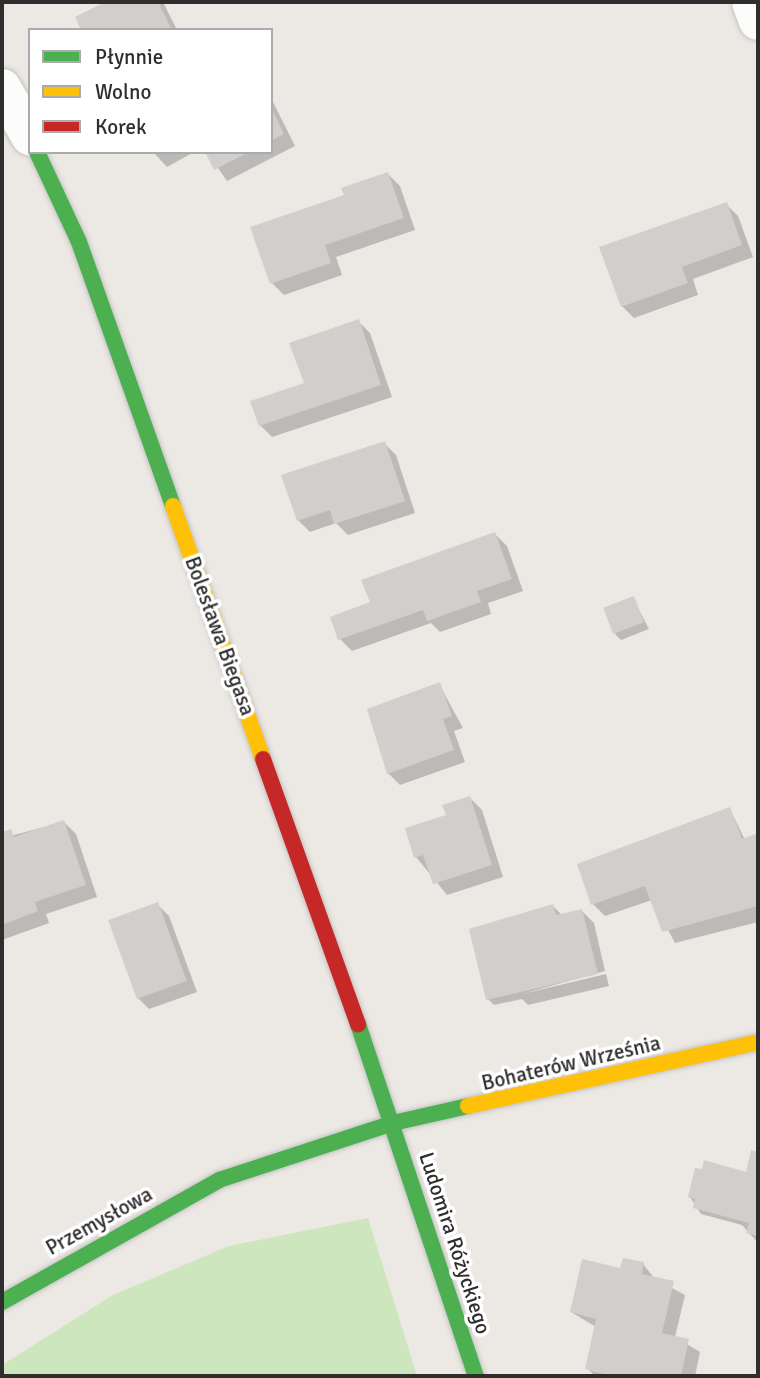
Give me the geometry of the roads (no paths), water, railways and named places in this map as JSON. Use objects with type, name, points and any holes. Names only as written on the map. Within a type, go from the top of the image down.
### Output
[{"type":"street","points":[[751,2],[758,21]]},
{"type":"street","points":[[2,88],[28,133]]},
{"type":"street","name":"Bolesława Biegasa","points":[[38,154],[79,242],[393,1123]]},
{"type":"street","name":"Bohaterów Września","points":[[219,1180],[393,1123],[758,1042]]},
{"type":"street","name":"Ludomira Różyckiego","points":[[393,1123],[477,1376]]},
{"type":"street","name":"Przemysłowa","points":[[2,1302],[219,1180]]}]
